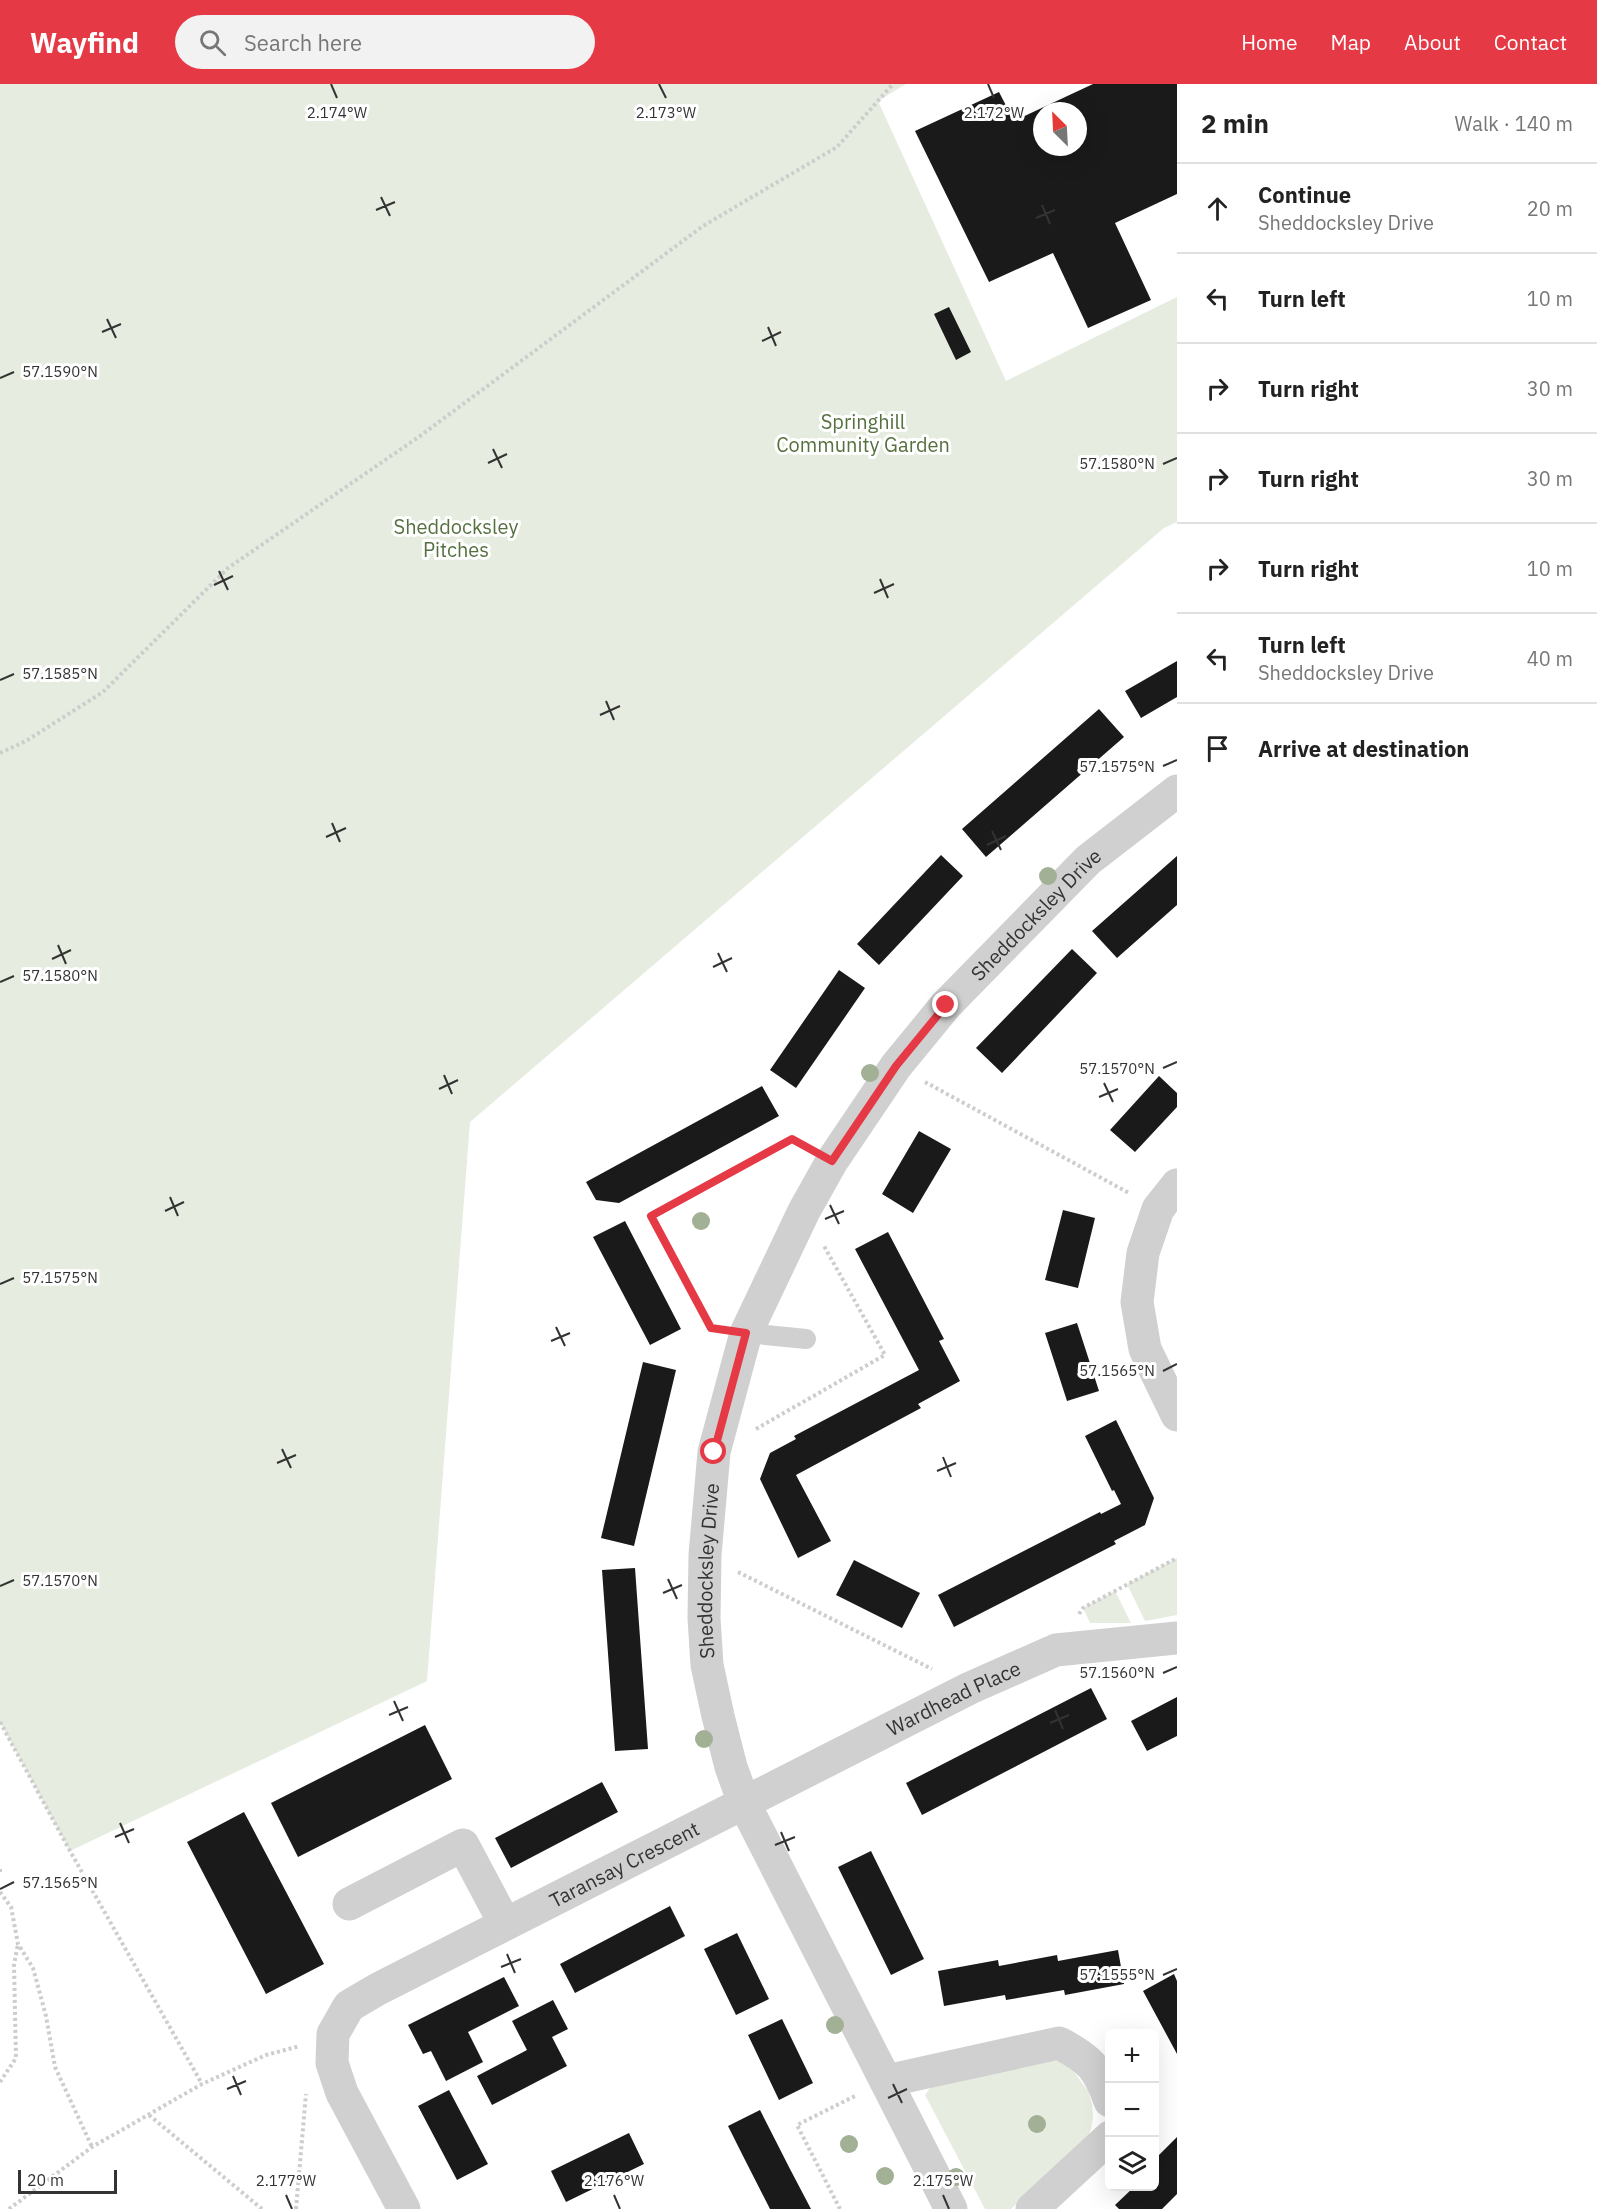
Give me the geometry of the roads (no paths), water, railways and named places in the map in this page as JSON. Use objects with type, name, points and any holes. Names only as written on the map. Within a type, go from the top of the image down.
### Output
[{"type":"street","name":"Sheddocksley Drive","points":[[951,2209],[744,1803],[731,1767],[707,1665],[704,1618],[705,1555],[714,1452],[746,1333],[804,1211],[832,1161],[896,1066],[946,1005],[1088,860],[1177,791]]},
{"type":"street","points":[[1168,1197],[1143,1253],[1137,1302],[1145,1349],[1177,1415]]},
{"type":"street","name":"Wardhead Place","points":[[744,1803],[970,1688],[1056,1650],[1177,1638]]},
{"type":"street","name":"Taransay Crescent","points":[[404,2209],[342,2093],[332,2063],[333,2034],[349,2006],[504,1924],[744,1803]]},
{"type":"street","points":[[349,1904],[464,1845],[504,1924]]},
{"type":"street","points":[[886,2081],[1059,2043],[1080,2054],[1101,2076],[1105,2087]]},
{"type":"street","points":[[1032,2209],[1105,2142]]},
{"type":"lane","points":[[746,1333],[807,1339]]},
{"type":"park label","name":"Springhill Community Garden","points":[[863,432]]},
{"type":"park label","name":"Sheddocksley Pitches","points":[[456,538]]}]
